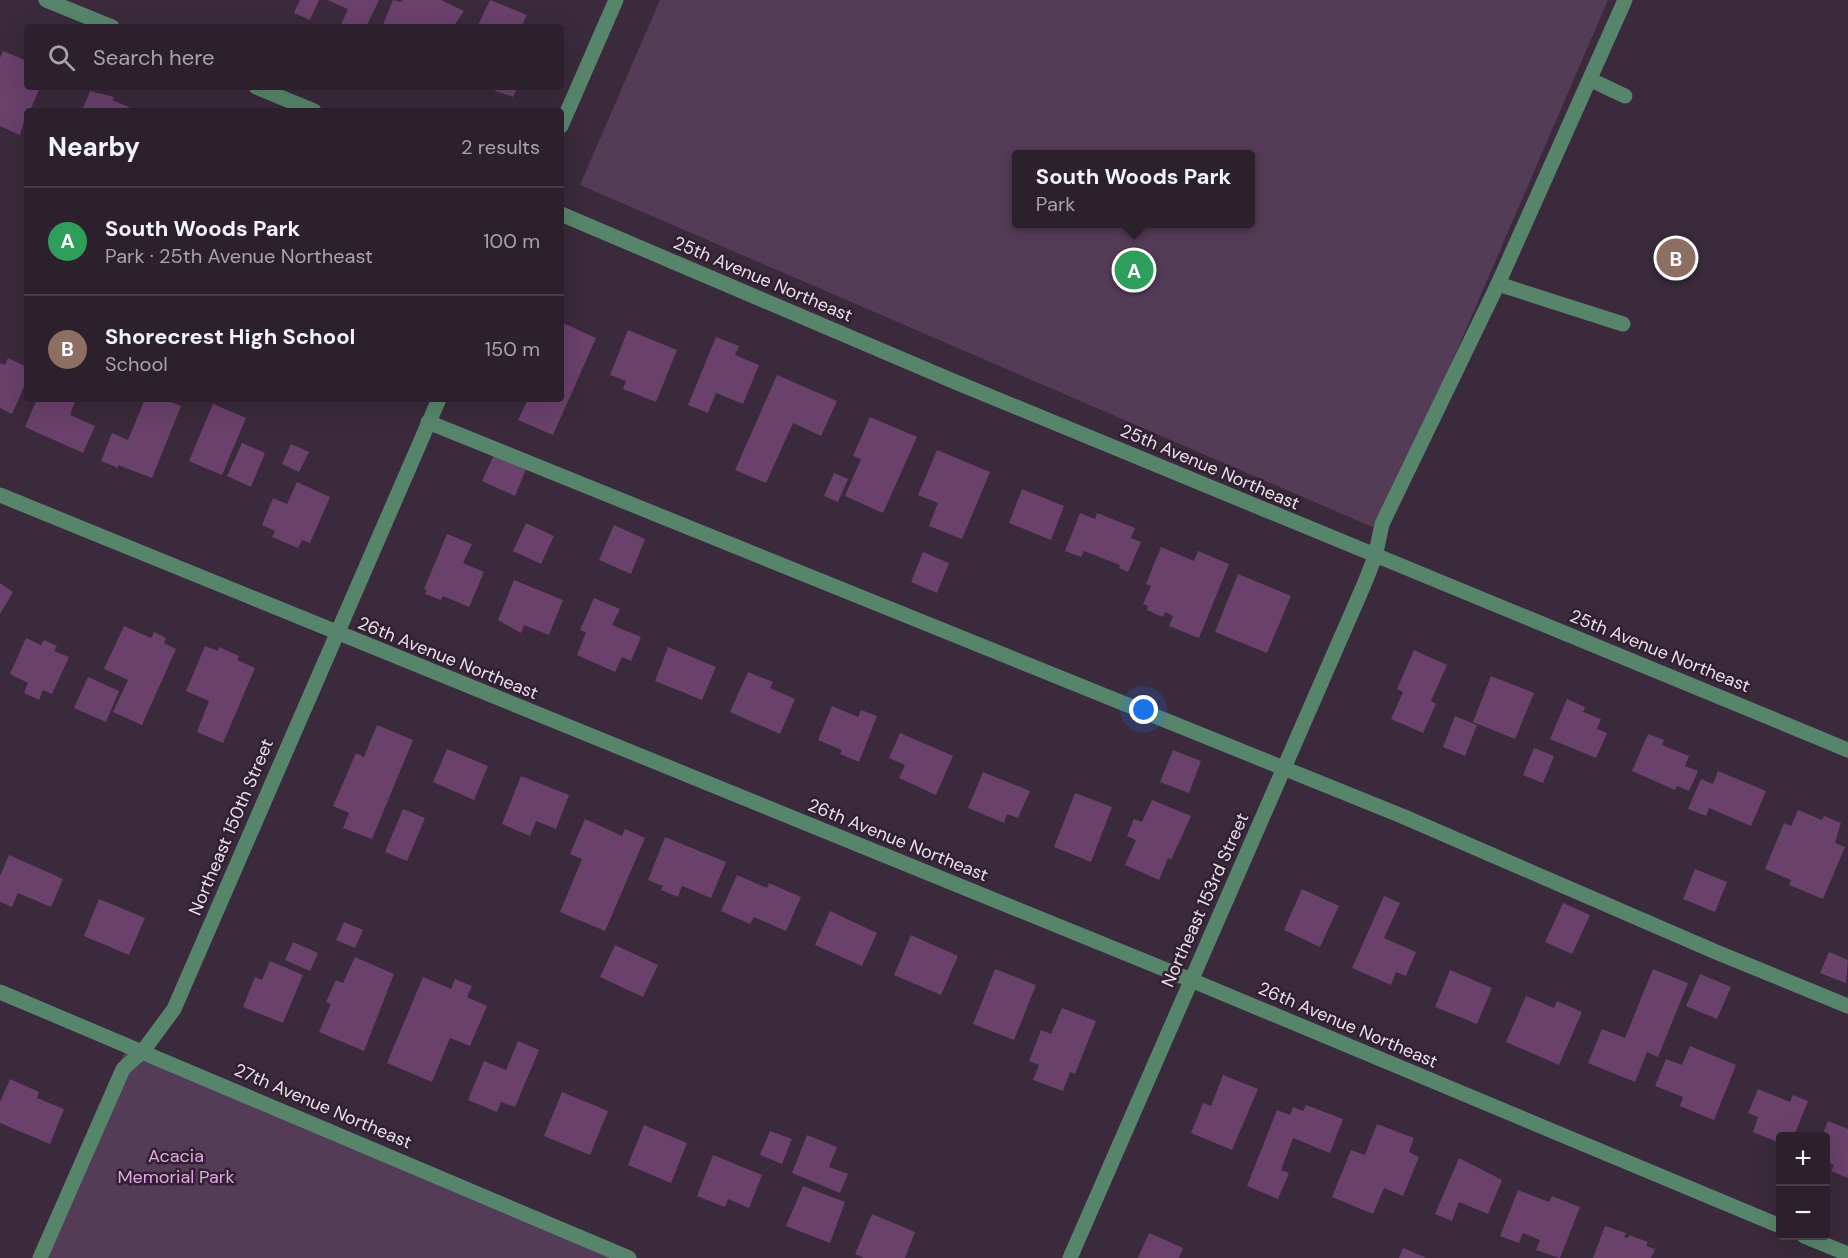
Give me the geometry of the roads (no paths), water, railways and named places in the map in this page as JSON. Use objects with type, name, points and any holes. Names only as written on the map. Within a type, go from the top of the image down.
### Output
[{"type":"street","points":[[46,0],[105,24]]},
{"type":"street","points":[[564,119],[616,0]]},
{"type":"street","name":"Northeast 153rd Street","points":[[1070,1258],[1375,557],[1382,524],[1498,284],[1625,0]]},
{"type":"street","points":[[1591,80],[1625,96]]},
{"type":"street","points":[[263,90],[307,108]]},
{"type":"street","name":"25th Avenue Northeast","points":[[564,214],[953,381],[1375,557],[1848,750]]},
{"type":"street","points":[[1498,284],[1623,324]]},
{"type":"street","name":"Northeast 150th Street","points":[[40,1258],[123,1069],[143,1051],[174,1009],[438,402]]},
{"type":"street","points":[[428,422],[1402,816],[1716,952],[1848,1006]]},
{"type":"street","name":"26th Avenue Northeast","points":[[0,495],[1191,980],[1776,1224]]},
{"type":"street","name":"27th Avenue Northeast","points":[[0,992],[629,1258]]},
{"type":"street","points":[[1814,1240],[1848,1254]]},
{"type":"place","name":"Shorecrest High School","points":[[1676,258]]},
{"type":"place","name":"South Woods Park","points":[[1134,270]]},
{"type":"park label","name":"Acacia Memorial Park","points":[[176,1166]]}]
